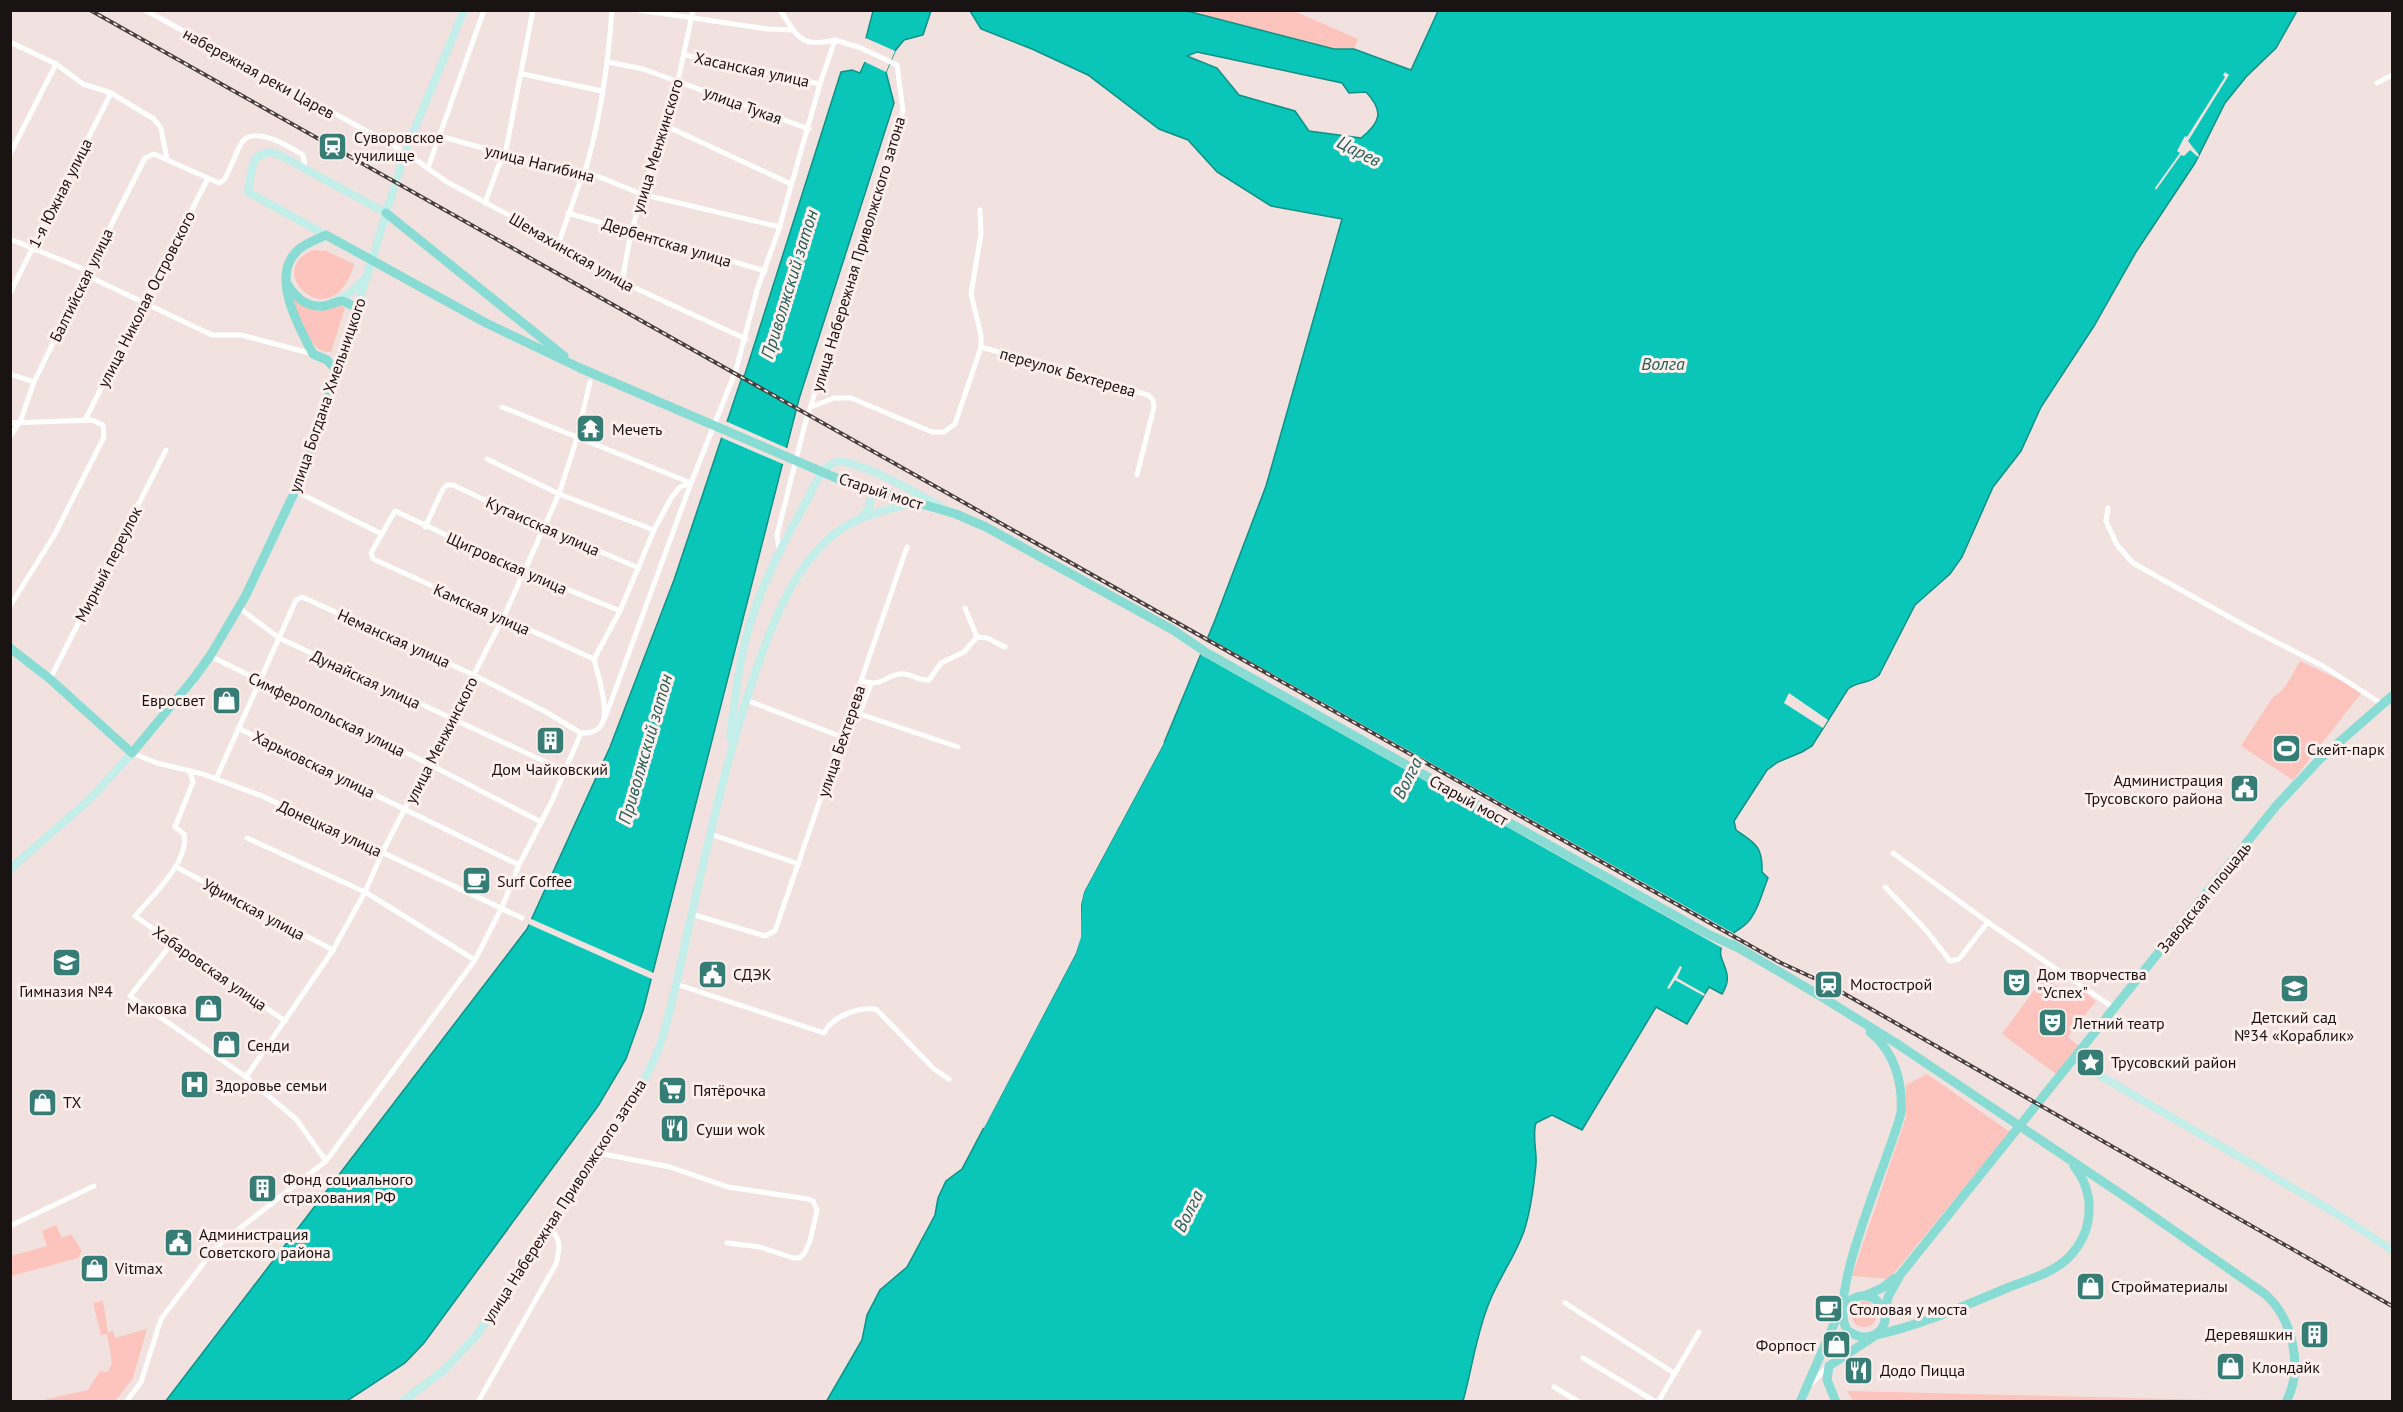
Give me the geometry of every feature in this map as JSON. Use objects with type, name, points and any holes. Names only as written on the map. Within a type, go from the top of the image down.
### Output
[{"type":"main road","name":"улица Богдана Хмельницкого","points":[[10,869],[88,800],[163,718],[210,656],[238,607],[295,491],[311,453],[405,152],[464,10]]},
{"type":"main road","points":[[268,152],[278,154],[386,213],[580,368],[486,323],[248,192],[254,161],[268,152]]},
{"type":"main road","points":[[326,235],[298,249],[289,263],[286,276],[292,308],[313,354],[327,360],[337,371]]},
{"type":"main road","points":[[286,276],[292,291],[310,305],[324,306],[350,294],[367,276]]},
{"type":"main road","points":[[337,301],[346,301],[357,308]]},
{"type":"main road","name":"Старый мост","points":[[580,368],[841,480],[872,491],[915,498],[956,514],[1028,548],[1709,928],[1736,947],[1852,1016]]},
{"type":"main road","name":"улица Набережная Приволжского затона","points":[[727,760],[740,663],[762,587],[779,550],[827,467],[835,462],[853,464],[915,498]]},
{"type":"main road","points":[[858,520],[869,508],[872,491]]},
{"type":"main road","name":"улица Набережная Приволжского затона","points":[[402,1401],[431,1382],[470,1343],[636,1095],[650,1068],[660,1042],[675,984],[727,760],[766,640],[795,583],[828,540],[858,520],[915,498]]},
{"type":"main road","points":[[10,648],[50,679],[132,753]]},
{"type":"main road","name":"Заводская площадь","points":[[1899,1275],[2283,798],[2320,759],[2392,696]]},
{"type":"main road","points":[[1852,1016],[2035,1136],[2235,1272],[2274,1302],[2289,1331],[2294,1366],[2293,1387],[2286,1401]]},
{"type":"main road","points":[[1800,1401],[1842,1308],[1850,1265],[1896,1131],[1902,1098],[1892,1060],[1874,1035],[1852,1016]]},
{"type":"main road","points":[[2073,1060],[2334,1212],[2392,1250]]},
{"type":"main road","points":[[1885,1313],[1880,1302],[1873,1297],[1865,1296],[1852,1298],[1842,1308],[1847,1330],[1858,1336],[1875,1335],[1911,1326],[2039,1276],[2067,1259],[2085,1234],[2090,1214],[2080,1174],[2063,1156]]},
{"type":"main road","points":[[1865,1296],[1886,1286],[1899,1275]]},
{"type":"main road","points":[[1836,1401],[1829,1387],[1827,1371],[1832,1363],[1875,1335],[1884,1325],[1888,1297],[1899,1275]]},
{"type":"street","name":"набережная реки Царев","points":[[144,10],[405,152]]},
{"type":"street","points":[[428,168],[484,10]]},
{"type":"street","points":[[485,203],[498,167],[505,155],[523,74],[533,10]]},
{"type":"street","points":[[559,242],[585,171],[601,116],[612,10]]},
{"type":"street","points":[[639,10],[767,29],[794,30]]},
{"type":"street","name":"улица Менжинского","points":[[622,282],[630,232],[678,81],[693,10]]},
{"type":"street","points":[[126,1401],[141,1382],[161,1319],[216,1246],[326,1161],[475,960],[502,908],[519,865],[581,733],[596,732],[604,723],[736,370],[746,339],[757,290],[780,227],[820,84],[835,40],[812,44],[801,39],[780,10]]},
{"type":"street","name":"улица Набережная Приволжского затона","points":[[779,550],[777,535],[805,424],[903,111],[897,65],[861,48],[835,40]]},
{"type":"street","points":[[10,42],[56,64],[83,84],[111,93],[158,123],[167,160],[217,182],[224,180],[243,141],[256,136],[279,141],[303,155],[305,168]]},
{"type":"street","name":"Хасанская улица","points":[[685,55],[820,84]]},
{"type":"street","name":"улица Тукая","points":[[608,62],[644,69],[809,129]]},
{"type":"street","points":[[11,154],[56,64]]},
{"type":"street","points":[[523,74],[602,92]]},
{"type":"street","points":[[2377,83],[2392,75]]},
{"type":"street","name":"1-я Южная улица","points":[[10,293],[111,93]]},
{"type":"street","points":[[664,125],[791,184]]},
{"type":"street","name":"улица Нагибина","points":[[439,136],[578,174],[585,171],[641,194],[780,227]]},
{"type":"street","name":"Шемахинская улица","points":[[405,152],[447,182],[559,242],[622,282],[746,339]]},
{"type":"street","name":"Балтийская улица","points":[[10,436],[20,422],[34,382],[145,158],[154,154],[167,160]]},
{"type":"street","name":"улица Николая Островского","points":[[85,420],[208,178]]},
{"type":"street","points":[[811,406],[834,398],[851,398],[932,432],[944,432],[955,424],[981,347],[981,335],[971,294],[981,234],[980,210]]},
{"type":"street","name":"Дербентская улица","points":[[568,213],[680,244],[765,271]]},
{"type":"street","points":[[10,239],[88,271],[94,279],[212,335],[241,335],[313,354]]},
{"type":"street","name":"переулок Бехтерева","points":[[981,347],[1148,395],[1153,400],[1154,407],[1137,475]]},
{"type":"street","points":[[10,374],[34,382]]},
{"type":"street","name":"улица Менжинского","points":[[246,1077],[333,950],[365,892],[382,853],[502,619],[559,494],[578,438],[590,382]]},
{"type":"street","points":[[502,407],[692,483]]},
{"type":"street","points":[[10,423],[85,420],[98,422],[104,430],[103,442],[55,534],[10,606]]},
{"type":"street","name":"Мирный переулок","points":[[50,679],[166,450]]},
{"type":"street","points":[[487,459],[559,494],[654,530]]},
{"type":"street","points":[[604,723],[603,700],[594,659],[620,611],[654,530],[675,493],[692,483]]},
{"type":"street","name":"Кутаисская улица","points":[[425,527],[447,485],[453,485],[542,527],[639,568]]},
{"type":"street","points":[[295,491],[381,534]]},
{"type":"street","points":[[2108,508],[2106,521],[2117,545],[2133,563],[2247,627],[2323,666],[2382,704]]},
{"type":"street","name":"Щигровская улица","points":[[381,534],[395,511],[523,571],[620,611]]},
{"type":"street","name":"Камская улица","points":[[381,534],[371,557],[373,560],[594,659]]},
{"type":"street","name":"улица Бехтерева","points":[[692,914],[765,936],[773,934],[777,928],[908,547]]},
{"type":"street","name":"Неманская улица","points":[[279,638],[296,600],[305,598],[474,675],[581,733]]},
{"type":"street","name":"Дунайская улица","points":[[238,607],[279,638],[564,771]]},
{"type":"street","points":[[965,608],[977,637]]},
{"type":"street","points":[[862,681],[871,684],[903,674],[929,680],[940,663],[964,652],[977,637]]},
{"type":"street","points":[[977,637],[987,638],[1005,647]]},
{"type":"street","points":[[216,779],[258,680],[279,638]]},
{"type":"street","name":"Симферопольская улица","points":[[210,656],[541,822]]},
{"type":"street","points":[[860,714],[871,684]]},
{"type":"street","points":[[746,700],[842,737]]},
{"type":"street","points":[[851,711],[957,747]]},
{"type":"street","name":"Харьковская улица","points":[[238,728],[519,865]]},
{"type":"street","name":"Донецкая улица","points":[[132,753],[262,796],[522,918]]},
{"type":"street","points":[[176,867],[186,842],[181,830],[175,827],[193,782],[190,771]]},
{"type":"street","points":[[710,834],[799,864]]},
{"type":"street","points":[[247,838],[365,892],[475,960]]},
{"type":"street","points":[[1893,853],[1988,922],[2114,1008]]},
{"type":"street","name":"Хабаровская улица","points":[[176,867],[135,916],[285,1021]]},
{"type":"street","name":"Уфимская улица","points":[[176,867],[333,950]]},
{"type":"street","points":[[1885,887],[1926,930],[1950,961],[1959,959],[1988,922]]},
{"type":"street","points":[[171,943],[130,996],[246,1077],[304,1128],[326,1161]]},
{"type":"street","points":[[675,984],[824,1033],[834,1019],[867,1008],[876,1009],[934,1069],[949,1079]]},
{"type":"street","points":[[598,1153],[670,1167],[728,1187],[808,1199],[813,1201],[817,1210],[810,1241],[804,1254],[799,1258],[760,1247],[727,1243]]},
{"type":"street","points":[[10,1226],[94,1186]]},
{"type":"street","points":[[478,1401],[556,1264],[560,1246],[557,1235],[548,1228]]},
{"type":"street","points":[[1565,1303],[1674,1373]]},
{"type":"street","points":[[1583,1358],[1657,1401],[1699,1332]]},
{"type":"street","points":[[1808,1387],[1832,1363]]},
{"type":"street","points":[[1554,1387],[1579,1401]]},
{"type":"shaded area","points":[[1187,11],[1294,11],[1358,39],[1354,49],[1334,49]]},
{"type":"shaded area","points":[[314,250],[326,251],[354,264],[344,286],[331,297],[317,298],[306,293],[297,283],[294,271],[299,259]]},
{"type":"shaded area","points":[[293,300],[340,305],[345,308],[331,352],[323,351],[311,341],[299,316]]},
{"type":"shaded area","points":[[2300,661],[2363,691],[2293,780],[2241,746],[2273,697],[2285,686]]},
{"type":"shaded area","points":[[2044,977],[2074,998],[2081,990],[2096,1001],[2068,1037],[2079,1046],[2056,1074],[2002,1034]]},
{"type":"shaded area","points":[[1927,1074],[2010,1132],[1889,1279],[1852,1276],[1906,1117],[1906,1085]]},
{"type":"shaded area","points":[[56,1225],[62,1238],[71,1234],[82,1251],[78,1258],[11,1276],[11,1256],[47,1246],[42,1231]]},
{"type":"shaded area","points":[[103,1301],[108,1332],[113,1331],[115,1338],[147,1329],[133,1378],[116,1400],[113,1400],[116,1401],[39,1401],[88,1390],[100,1371],[108,1372],[112,1363],[107,1334],[101,1335],[93,1303]]},
{"type":"shaded area","points":[[1864,1301],[1873,1305],[1877,1314],[1873,1323],[1864,1327],[1855,1323],[1851,1314],[1855,1305]]},
{"type":"shaded area","points":[[1847,1391],[2252,1401],[1854,1402]]},
{"type":"water","name":"Приволжский затон","points":[[873,11],[931,11],[923,35],[904,40],[895,51],[886,72],[894,103],[799,399],[643,1011],[626,1059],[598,1106],[424,1343],[405,1363],[347,1401],[165,1402],[527,929],[610,747],[674,580],[741,380],[745,374],[841,72],[852,70],[860,73],[874,42],[866,38]]},
{"type":"water","name":"Волга","points":[[970,11],[1187,11],[1334,49],[1354,49],[1411,70],[1438,11],[2297,11],[2276,48],[2246,77],[2225,103],[2195,163],[2136,252],[2094,326],[2041,407],[2021,451],[1993,487],[1962,557],[1950,574],[1915,605],[1879,675],[1848,689],[1812,746],[1778,762],[1767,770],[1734,821],[1736,830],[1748,838],[1759,851],[1762,872],[1768,878],[1750,920],[1730,936],[1722,946],[1721,957],[1727,979],[1722,994],[1709,987],[1687,1024],[1656,1007],[1582,1130],[1552,1115],[1536,1123],[1534,1133],[1536,1164],[1527,1220],[1522,1238],[1493,1293],[1485,1315],[1463,1401],[826,1402],[862,1340],[867,1315],[880,1290],[907,1267],[935,1215],[938,1198],[946,1181],[962,1169],[1076,953],[1080,937],[1084,892],[1164,743],[1215,620],[1266,486],[1342,219],[1271,206],[1217,172],[1188,140],[1159,129],[1088,75],[981,29]],"holes":[[[1197,52],[1342,83],[1349,93],[1366,92],[1376,105],[1378,111],[1376,121],[1361,138],[1309,131],[1295,111],[1239,95],[1217,68],[1187,56]]]},
{"type":"pier","points":[[866,38],[895,51],[886,72],[863,61],[870,43],[864,40]]},
{"type":"pier","points":[[2225,72],[2229,75],[2188,141],[2199,155],[2198,157],[2190,150],[2184,156],[2181,155],[2156,190],[2155,188],[2180,153],[2177,151],[2185,136],[2187,137],[2225,77],[2223,75]]},
{"type":"pier","points":[[723,420],[789,449],[785,465],[718,436]]},
{"type":"pier","points":[[1205,636],[1735,934],[1724,949],[1198,653]]},
{"type":"pier","points":[[1789,693],[1828,720],[1823,728],[1784,703]]},
{"type":"pier","points":[[1162,742],[1164,743],[1084,892],[1081,905],[1081,937],[1076,953],[984,1128],[982,1127],[1077,941],[1078,905],[1082,891]]},
{"type":"pier","points":[[529,918],[656,974],[654,980],[526,923]]},
{"type":"pier","points":[[1680,966],[1682,967],[1677,978],[1705,994],[1704,996],[1675,980],[1669,989],[1667,988]]},
{"type":"railway","points":[[90,10],[1781,963],[1829,985],[2392,1306]]},
{"type":"place","name":"Суворовское училище","points":[[333,146]]},
{"type":"place","name":"Мечеть","points":[[591,429]]},
{"type":"place","name":"Евросвет","points":[[226,700]]},
{"type":"place","name":"Дом Чайковский","points":[[550,741]]},
{"type":"place","name":"Скейт-парк","points":[[2286,749]]},
{"type":"place","name":"Администрация Трусовского района","points":[[2244,789]]},
{"type":"place","name":"Surf Coffee","points":[[476,881]]},
{"type":"place","name":"Гимназия №4","points":[[66,963]]},
{"type":"place","name":"СДЭК","points":[[712,974]]},
{"type":"place","name":"Дом творчества \"Успех\"","points":[[2016,983]]},
{"type":"place","name":"Мостострой","points":[[1829,984]]},
{"type":"place","name":"Детский сад №34 «Кораблик»","points":[[2294,989]]},
{"type":"place","name":"Маковка","points":[[208,1008]]},
{"type":"place","name":"Летний театр","points":[[2052,1023]]},
{"type":"place","name":"Сенди","points":[[226,1045]]},
{"type":"place","name":"Трусовский район","points":[[2090,1062]]},
{"type":"place","name":"Здоровье семьи","points":[[194,1085]]},
{"type":"place","name":"Пятёрочка","points":[[672,1090]]},
{"type":"place","name":"ТХ","points":[[42,1102]]},
{"type":"place","name":"Суши wok","points":[[675,1129]]},
{"type":"place","name":"Фонд социального страхования РФ","points":[[262,1188]]},
{"type":"place","name":"Администрация Советского района","points":[[178,1243]]},
{"type":"place","name":"Vitmax","points":[[94,1268]]},
{"type":"place","name":"Стройматериалы","points":[[2090,1286]]},
{"type":"place","name":"Столовая у моста","points":[[1828,1309]]},
{"type":"place","name":"Деревяшкин","points":[[2314,1334]]},
{"type":"place","name":"Форпост","points":[[1837,1345]]},
{"type":"place","name":"Клондайк","points":[[2231,1367]]},
{"type":"place","name":"Додо Пицца","points":[[1859,1370]]},
{"type":"water label","name":"Царев","points":[[1359,151]]}]
